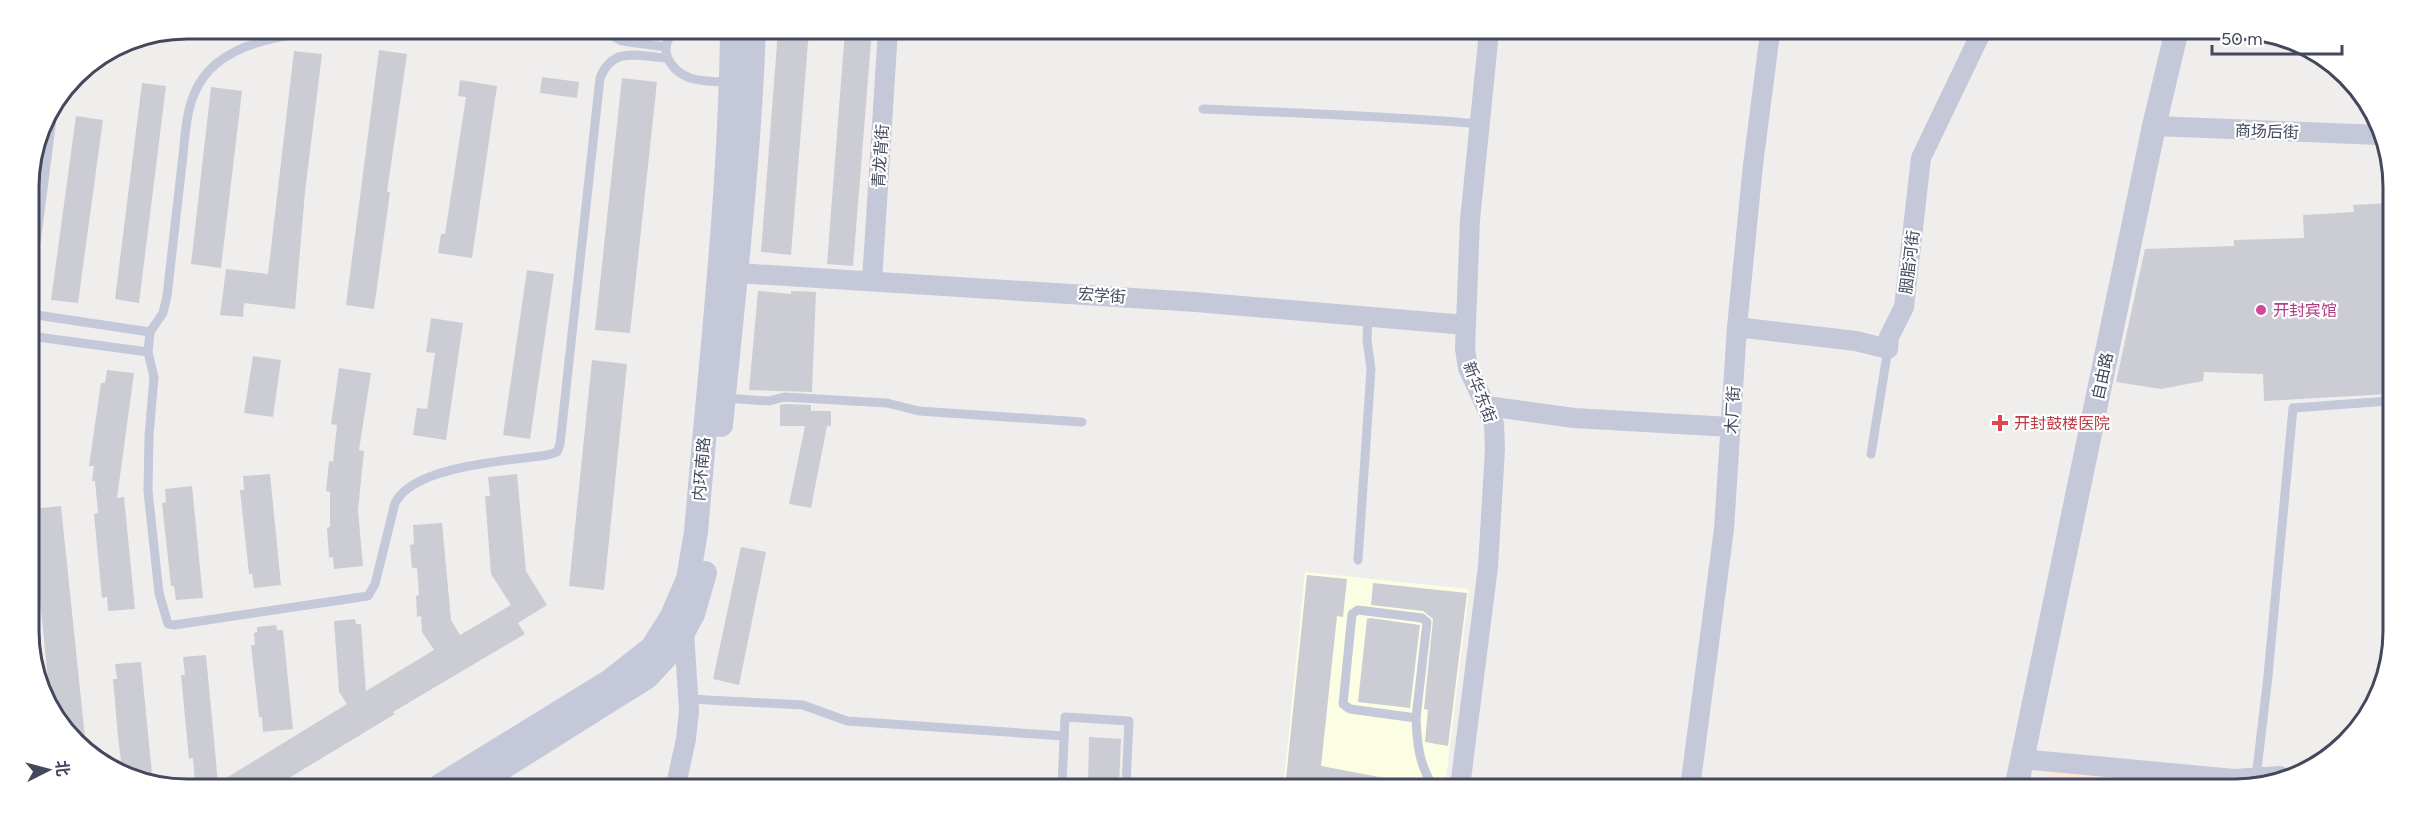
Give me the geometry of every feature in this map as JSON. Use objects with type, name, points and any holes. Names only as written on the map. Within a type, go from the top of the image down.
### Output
[{"type":"street","name":"内环南路","points":[[451,779],[610,681],[641,658],[662,635],[681,597],[690,568],[696,532],[732,82],[732,39]]},
{"type":"street","name":"内环南路","points":[[485,779],[647,677],[672,650],[693,614],[705,570],[724,398],[737,273],[752,88],[754,39]]},
{"type":"street","name":"青龙背街","points":[[872,281],[887,39]]},
{"type":"street","name":"新华东街","points":[[1461,779],[1488,567],[1495,432],[1487,406],[1478,394],[1468,368],[1465,349],[1470,220],[1488,39]]},
{"type":"street","name":"木厂街","points":[[1691,779],[1724,529],[1737,327],[1753,165],[1769,39]]},
{"type":"street","name":"胭脂河街","points":[[1888,349],[1889,337],[1904,307],[1921,158],[1978,39]]},
{"type":"street","name":"自由路","points":[[2018,779],[2154,126],[2175,39]]},
{"type":"street","name":"商场后街","points":[[2154,126],[2373,135]]},
{"type":"street","name":"宏学街","points":[[737,273],[1196,302],[1466,325]]},
{"type":"street","points":[[1737,327],[1856,341],[1888,349]]},
{"type":"street","points":[[1487,406],[1574,418],[1731,427]]},
{"type":"street","points":[[677,779],[686,739],[689,699],[684,631]]},
{"type":"street","points":[[2022,759],[2224,778],[2256,777]]},
{"type":"lane","points":[[270,39],[258,42],[229,56],[208,72],[194,95],[186,125],[167,296],[163,313],[150,332],[148,352],[154,377],[149,436],[148,491],[159,593],[168,624],[174,625],[368,596],[375,584],[395,503],[399,495],[407,488],[439,474],[557,452],[600,78],[605,65],[612,58],[621,56],[666,58]]},
{"type":"lane","points":[[618,39],[666,47]]},
{"type":"lane","points":[[668,39],[666,58],[670,64],[689,78],[732,82]]},
{"type":"lane","points":[[621,56],[622,41]]},
{"type":"lane","points":[[1203,109],[1350,117],[1386,116],[1479,124]]},
{"type":"lane","points":[[39,315],[150,332]]},
{"type":"lane","points":[[1358,560],[1371,369],[1367,340],[1368,316]]},
{"type":"lane","points":[[39,337],[148,352]]},
{"type":"lane","points":[[1872,454],[1888,349]]},
{"type":"lane","points":[[724,398],[769,401],[784,397],[887,403],[919,411],[1082,422]]},
{"type":"lane","points":[[2256,777],[2268,676],[2293,408],[2383,401]]},
{"type":"lane","points":[[1416,718],[1350,709],[1343,704],[1352,614],[1358,610],[1422,618],[1427,622],[1416,718],[1416,743],[1421,761],[1430,779]]},
{"type":"lane","points":[[689,699],[803,705],[847,721],[1064,736]]},
{"type":"lane","points":[[1062,779],[1065,717],[1129,721],[1126,779]]},
{"type":"shaded area","points":[[1305,572],[1469,589],[1446,779],[1284,779]]},
{"type":"shaded area","points":[[2059,770],[2177,779],[2041,779]]},
{"type":"building","points":[[777,39],[808,39],[791,255],[761,252]]},
{"type":"building","points":[[844,39],[871,39],[853,266],[827,264]]},
{"type":"building","points":[[379,50],[407,54],[387,192],[390,192],[374,309],[346,305]]},
{"type":"building","points":[[294,51],[322,54],[305,192],[295,309],[244,303],[243,317],[220,315],[226,269],[268,274]]},
{"type":"building","points":[[542,77],[579,82],[577,98],[540,93]]},
{"type":"building","points":[[622,78],[657,82],[630,333],[595,330]]},
{"type":"building","points":[[460,80],[497,86],[472,258],[438,253],[441,234],[445,234],[466,97],[458,96]]},
{"type":"building","points":[[142,83],[166,86],[139,303],[115,299]]},
{"type":"building","points":[[211,87],[242,91],[221,268],[191,264]]},
{"type":"building","points":[[76,116],[103,120],[78,303],[51,300]]},
{"type":"building","name":"开封宾馆","points":[[2383,203],[2383,394],[2264,401],[2263,374],[2204,372],[2203,381],[2161,389],[2116,382],[2145,249],[2234,246],[2234,240],[2304,238],[2303,215],[2354,212],[2353,205]]},
{"type":"building","points":[[527,270],[554,274],[530,439],[503,435]]},
{"type":"building","points":[[758,291],[791,294],[791,291],[816,292],[812,392],[749,390]]},
{"type":"building","points":[[431,318],[463,323],[446,440],[413,435],[417,408],[427,409],[435,353],[426,352]]},
{"type":"building","points":[[253,356],[281,360],[273,417],[244,413]]},
{"type":"building","points":[[592,360],[627,364],[604,590],[569,586]]},
{"type":"building","points":[[339,368],[371,373],[359,450],[364,451],[358,510],[363,566],[334,569],[333,557],[329,558],[327,528],[330,527],[330,492],[326,491],[329,461],[333,462],[337,425],[331,424]]},
{"type":"building","points":[[107,370],[134,373],[117,498],[124,497],[135,609],[108,611],[107,597],[102,598],[94,514],[98,513],[95,481],[92,481],[94,466],[89,466],[101,383],[105,383]]},
{"type":"building","points":[[780,405],[811,405],[811,411],[831,411],[831,426],[827,426],[811,508],[789,504],[805,426],[780,426]]},
{"type":"building","points":[[270,474],[281,585],[254,588],[252,574],[249,574],[240,490],[244,490],[243,476]]},
{"type":"building","points":[[517,474],[526,571],[547,605],[518,623],[525,634],[393,712],[395,714],[287,779],[225,779],[347,704],[339,692],[334,621],[355,619],[356,624],[361,624],[366,691],[434,650],[422,632],[421,616],[417,617],[416,596],[419,595],[417,568],[412,568],[410,545],[414,544],[413,525],[442,523],[451,620],[460,635],[511,605],[491,574],[485,496],[490,496],[488,477]]},
{"type":"building","points":[[192,486],[203,598],[176,600],[174,586],[171,586],[162,503],[166,502],[165,489]]},
{"type":"building","points":[[61,506],[85,738],[64,713],[48,682],[39,589],[39,508]]},
{"type":"building","points":[[741,547],[766,552],[739,685],[713,679]]},
{"type":"building","points":[[1307,575],[1347,579],[1343,617],[1337,616],[1321,766],[1390,779],[1286,779]]},
{"type":"building","points":[[1373,583],[1467,593],[1448,746],[1425,742],[1428,710],[1424,709],[1433,619],[1423,611],[1371,605]]},
{"type":"building","points":[[1367,619],[1420,625],[1410,708],[1358,702]]},
{"type":"building","points":[[276,625],[277,630],[283,630],[293,729],[263,732],[262,717],[259,717],[251,645],[255,645],[254,633],[257,632],[257,627]]},
{"type":"building","points":[[206,655],[218,779],[195,779],[193,758],[189,759],[181,675],[185,675],[183,657]]},
{"type":"building","points":[[141,662],[152,775],[121,763],[113,679],[117,679],[115,664]]},
{"type":"building","points":[[1089,737],[1121,739],[1119,779],[1088,779]]},
{"type":"place","name":"开封宾馆","points":[[2261,310]]},
{"type":"place","name":"开封鼓楼医院","points":[[2000,423]]}]
